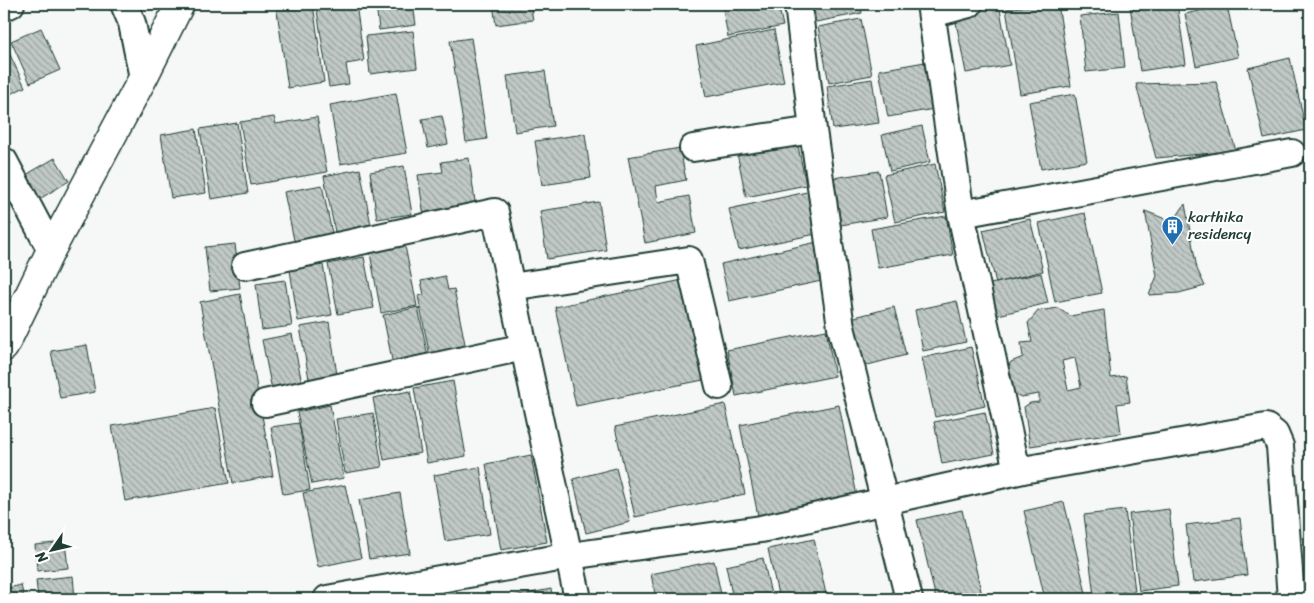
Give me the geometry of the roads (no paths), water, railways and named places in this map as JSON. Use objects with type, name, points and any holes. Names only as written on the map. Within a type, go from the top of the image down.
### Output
[{"type":"street","points":[[4,7],[11,4]]},
{"type":"street","points":[[124,4],[132,23],[143,78]]},
{"type":"street","points":[[4,347],[51,250],[143,78],[180,4]]},
{"type":"street","points":[[798,4],[813,130],[841,327],[908,599]]},
{"type":"street","points":[[970,4],[931,9],[960,214],[1017,471]]},
{"type":"street","points":[[693,148],[813,130]]},
{"type":"street","points":[[960,214],[1292,153]]},
{"type":"street","points":[[4,161],[51,250]]},
{"type":"street","points":[[245,266],[494,212],[578,599]]},
{"type":"street","points":[[511,288],[689,260],[719,386]]},
{"type":"street","points":[[265,403],[524,347]]},
{"type":"street","points":[[328,599],[448,589],[570,556],[761,529],[1017,471],[1266,427],[1275,434],[1280,446],[1291,599]]},
{"type":"place","name":"karthika residency","points":[[1172,245]]}]
